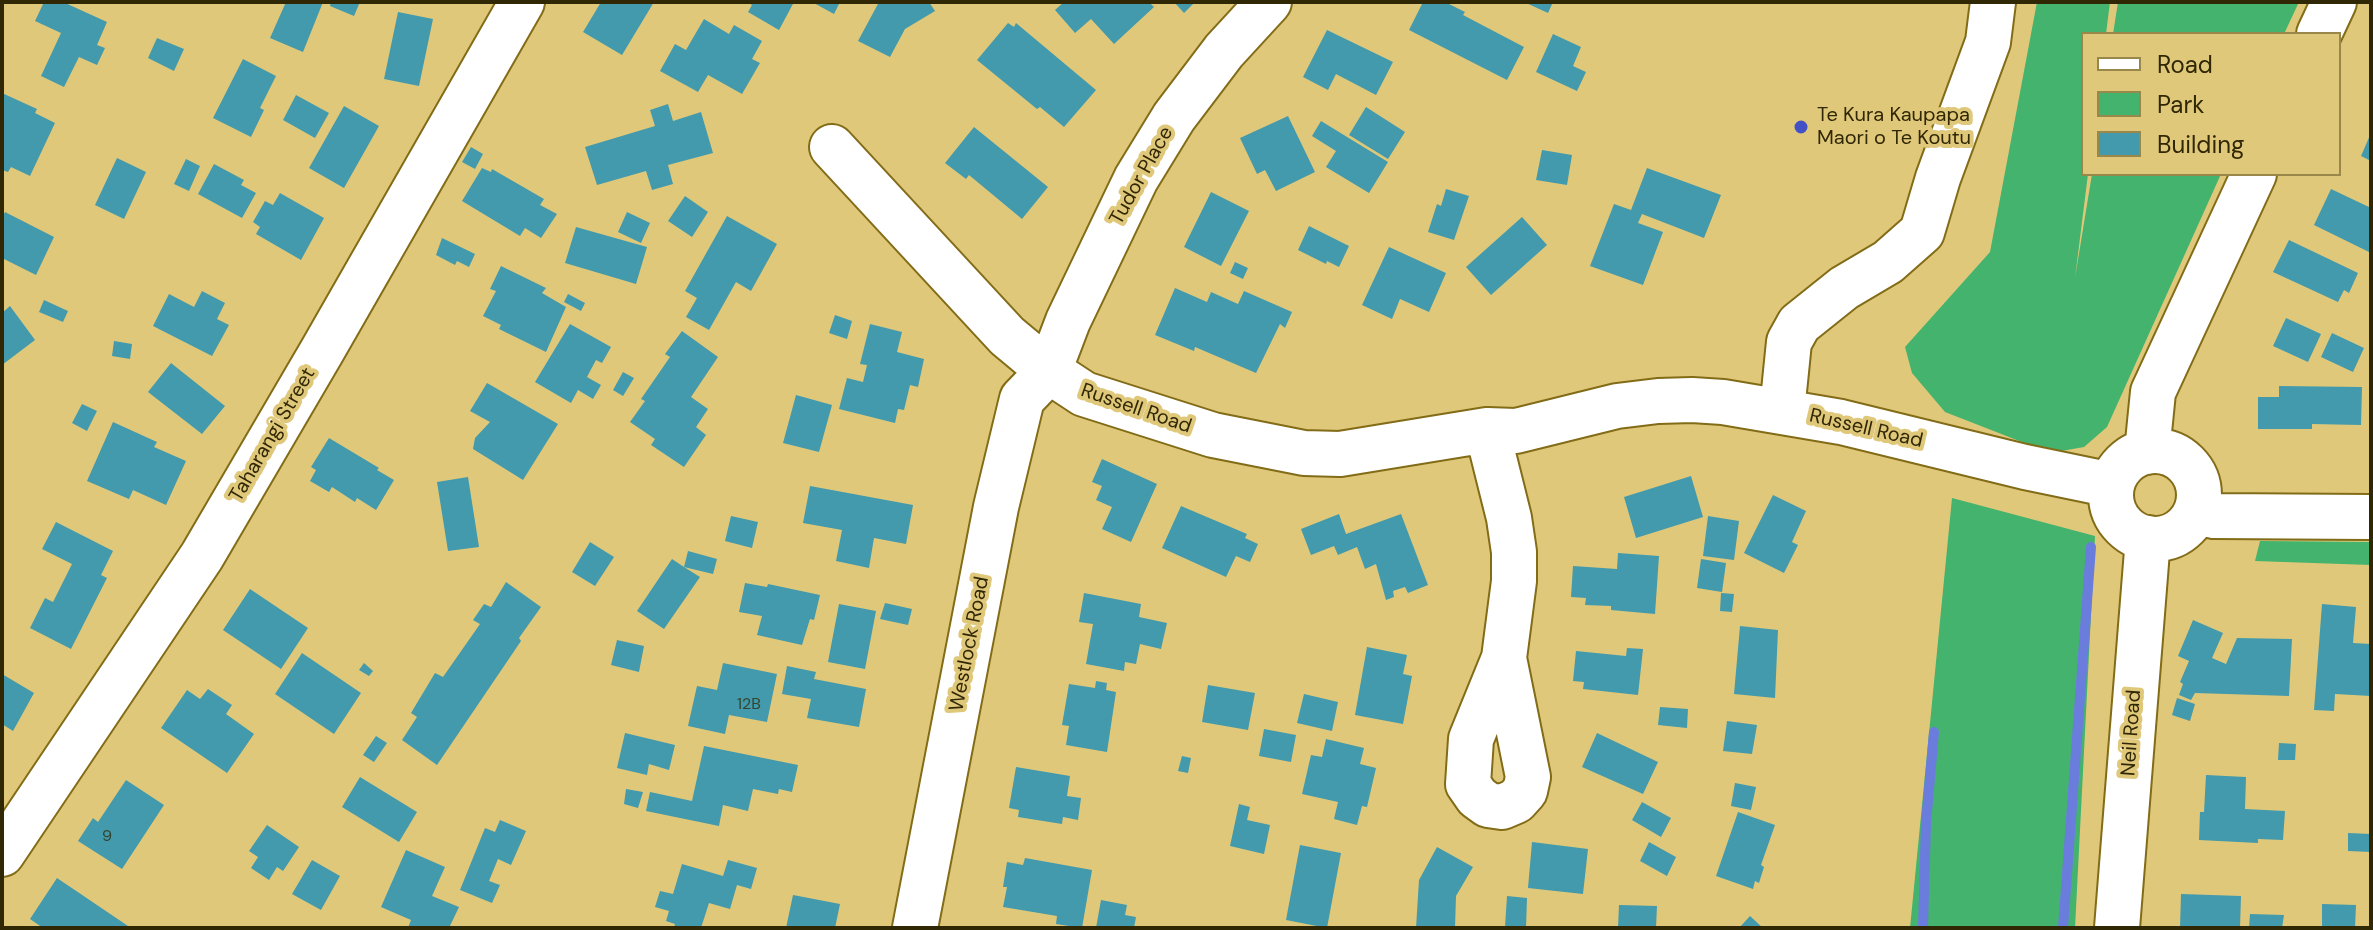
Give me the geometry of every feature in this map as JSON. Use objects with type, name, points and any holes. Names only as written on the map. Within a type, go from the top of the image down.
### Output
[{"type":"street","name":"Taharangi Street","points":[[2,854],[202,556],[522,2]]},
{"type":"street","name":"Tudor Place","points":[[1049,371],[1068,321],[1136,179],[1174,117],[1224,51],[1269,2]]},
{"type":"street","points":[[1782,411],[1789,342],[1799,324],[1844,288],[1888,262],[1922,232],[1938,178],[1988,42],[1993,2]]},
{"type":"street","points":[[2320,32],[2334,2]]},
{"type":"street","name":"Russell Road","points":[[832,147],[1011,340],[1049,371],[1084,394],[1213,435],[1304,453],[1340,454],[1487,430],[1516,431],[1617,406],[1692,400],[1841,422],[2112,485]]},
{"type":"street","points":[[2147,452],[2153,392],[2253,176]]},
{"type":"street","name":"Westlock Road","points":[[915,928],[996,507],[1022,399],[1049,371]]},
{"type":"street","points":[[1487,430],[1509,518],[1514,552],[1514,581],[1504,658]]},
{"type":"street","points":[[2163,451],[2178,457],[2190,467],[2200,497],[2196,512],[2188,524],[2162,538],[2148,538],[2125,526],[2117,516],[2112,503],[2112,485],[2123,465],[2134,456],[2163,451]]},
{"type":"street","points":[[2196,512],[2214,516],[2371,517]]},
{"type":"street","name":"Neil Road","points":[[2117,928],[2148,538]]},
{"type":"green space","points":[[2037,2],[2110,2],[2106,32],[2081,32],[2081,176],[2088,176],[2075,278],[2092,176],[2220,176],[2107,427],[2084,447],[2050,453],[1945,412],[1912,373],[1905,347],[1990,252]]},
{"type":"green space","points":[[2118,2],[2299,2],[2285,32],[2113,32]]},
{"type":"green space","points":[[1952,498],[2095,536],[2075,928],[1910,928]]},
{"type":"green space","points":[[2260,541],[2371,542],[2371,565],[2255,561]]},
{"type":"building","points":[[44,2],[63,2],[107,22],[97,45],[105,48],[97,65],[79,57],[64,87],[41,76],[61,33],[35,21]]},
{"type":"building","points":[[286,2],[323,2],[303,52],[270,38]]},
{"type":"building","points":[[331,2],[360,2],[354,16],[330,6]]},
{"type":"building","points":[[601,2],[654,2],[622,55],[583,32]]},
{"type":"building","points":[[747,2],[794,2],[779,30],[748,12],[752,5]]},
{"type":"building","points":[[812,2],[840,2],[834,14]]},
{"type":"building","points":[[879,2],[929,2],[935,11],[905,29],[890,57],[858,41]]},
{"type":"building","points":[[1064,2],[1149,2],[1154,7],[1114,44],[1091,19],[1075,33],[1055,10]]},
{"type":"building","points":[[1174,2],[1195,2],[1184,13]]},
{"type":"building","points":[[1423,2],[1445,2],[1524,47],[1507,80],[1409,30]]},
{"type":"building","points":[[1524,2],[1553,2],[1548,13]]},
{"type":"building","points":[[398,12],[433,19],[419,86],[384,79]]},
{"type":"building","points":[[704,19],[729,34],[734,25],[762,41],[752,59],[760,63],[742,94],[708,75],[698,92],[660,71],[675,44],[686,50]]},
{"type":"building","points":[[1008,23],[1014,27],[1016,23],[1096,90],[1064,127],[977,60]]},
{"type":"building","points":[[1327,30],[1393,62],[1376,95],[1336,74],[1328,90],[1303,77]]},
{"type":"building","points":[[1553,34],[1581,47],[1573,66],[1586,72],[1577,91],[1536,72]]},
{"type":"building","points":[[157,38],[184,49],[174,71],[148,58]]},
{"type":"building","points":[[243,59],[276,76],[260,108],[264,110],[251,137],[213,118]]},
{"type":"building","points":[[2,93],[37,109],[35,113],[55,123],[30,176],[11,167],[8,172],[2,170]]},
{"type":"building","points":[[296,95],[329,113],[315,138],[283,120]]},
{"type":"building","points":[[668,104],[673,121],[701,112],[713,153],[668,165],[673,184],[652,190],[646,171],[597,185],[585,147],[655,126],[650,110]]},
{"type":"building","points":[[344,106],[379,126],[344,188],[309,168]]},
{"type":"building","points":[[1366,107],[1405,132],[1388,159],[1349,135]]},
{"type":"building","points":[[1288,116],[1315,172],[1276,191],[1265,170],[1257,174],[1240,138]]},
{"type":"building","points":[[1321,121],[1388,162],[1369,193],[1326,167],[1336,151],[1312,136]]},
{"type":"building","points":[[974,127],[1048,187],[1022,219],[969,175],[966,179],[945,163]]},
{"type":"building","points":[[2371,133],[2371,161],[2361,156]]},
{"type":"building","points":[[471,147],[483,154],[475,169],[462,162]]},
{"type":"building","points":[[1542,150],[1572,155],[1567,185],[1536,180]]},
{"type":"building","points":[[117,158],[146,172],[124,219],[95,205]]},
{"type":"building","points":[[186,159],[200,166],[189,191],[174,184]]},
{"type":"building","points":[[214,164],[244,180],[241,185],[256,193],[242,218],[198,194]]},
{"type":"building","points":[[482,168],[491,172],[492,169],[544,199],[540,205],[557,214],[541,238],[525,228],[520,236],[462,201]]},
{"type":"building","points":[[1647,168],[1721,195],[1704,238],[1642,214],[1638,223],[1663,232],[1643,285],[1590,266],[1614,204],[1631,210]]},
{"type":"building","points":[[1446,189],[1469,196],[1454,240],[1428,232],[1437,204],[1441,206]]},
{"type":"building","points":[[2331,189],[2371,208],[2369,252],[2314,225]]},
{"type":"building","points":[[1211,192],[1249,211],[1221,266],[1184,247]]},
{"type":"building","points":[[280,193],[324,218],[301,260],[256,234],[260,227],[253,222],[265,201],[273,205]]},
{"type":"building","points":[[685,196],[708,212],[692,237],[668,221]]},
{"type":"building","points":[[5,212],[54,237],[36,275],[2,258],[2,218]]},
{"type":"building","points":[[627,212],[650,223],[641,243],[618,232]]},
{"type":"building","points":[[727,216],[777,244],[751,291],[736,282],[709,330],[686,317],[697,298],[685,291]]},
{"type":"building","points":[[1522,217],[1547,245],[1491,295],[1466,267]]},
{"type":"building","points":[[1309,226],[1349,246],[1339,267],[1298,250]]},
{"type":"building","points":[[576,227],[647,247],[636,284],[565,263]]},
{"type":"building","points":[[442,238],[475,254],[469,267],[457,261],[455,265],[436,255]]},
{"type":"building","points":[[2289,240],[2358,273],[2349,293],[2344,290],[2338,302],[2273,272]]},
{"type":"building","points":[[1389,247],[1446,273],[1429,312],[1400,299],[1392,319],[1362,305]]},
{"type":"building","points":[[1235,262],[1248,268],[1243,279],[1230,273]]},
{"type":"building","points":[[501,266],[546,288],[542,293],[566,307],[546,352],[499,329],[501,325],[483,316],[496,291],[490,289]]},
{"type":"building","points":[[1175,288],[1207,302],[1211,292],[1238,304],[1244,291],[1292,312],[1285,328],[1280,324],[1256,373],[1195,347],[1194,351],[1155,335]]},
{"type":"building","points":[[202,291],[225,303],[217,319],[229,325],[212,356],[153,326],[169,294],[194,307]]},
{"type":"building","points":[[568,294],[585,303],[581,311],[564,302]]},
{"type":"building","points":[[44,300],[68,311],[63,322],[39,312]]},
{"type":"building","points":[[10,306],[35,340],[2,365],[2,313]]},
{"type":"building","points":[[835,315],[852,321],[847,339],[829,333]]},
{"type":"building","points":[[2286,318],[2321,334],[2308,362],[2273,346]]},
{"type":"building","points":[[570,324],[611,347],[602,363],[596,360],[587,377],[601,385],[593,399],[578,390],[571,403],[535,382]]},
{"type":"building","points":[[870,324],[902,332],[897,352],[924,359],[918,387],[910,385],[904,410],[898,409],[895,423],[839,409],[847,378],[863,382],[867,365],[860,364]]},
{"type":"building","points":[[682,331],[718,357],[691,397],[708,409],[696,427],[706,435],[684,467],[651,445],[655,439],[630,422],[645,401],[641,399],[670,357],[665,354]]},
{"type":"building","points":[[2332,333],[2364,348],[2353,372],[2321,357]]},
{"type":"building","points":[[114,341],[132,344],[130,359],[112,356]]},
{"type":"building","points":[[171,363],[225,406],[202,434],[148,392]]},
{"type":"building","points":[[623,372],[634,378],[623,396],[613,390]]},
{"type":"building","points":[[487,383],[558,424],[523,480],[473,449],[475,438],[490,422],[470,411]]},
{"type":"building","points":[[2279,386],[2362,387],[2361,425],[2312,424],[2312,429],[2258,429],[2258,397],[2279,397]]},
{"type":"building","points":[[796,395],[832,405],[819,452],[783,443]]},
{"type":"building","points":[[82,404],[97,411],[87,431],[72,423]]},
{"type":"building","points":[[113,422],[157,442],[154,447],[186,461],[166,505],[133,490],[129,499],[87,481]]},
{"type":"building","points":[[329,438],[394,480],[376,510],[357,498],[355,502],[332,487],[329,492],[310,481],[316,470],[311,467]]},
{"type":"building","points":[[1102,459],[1157,484],[1131,542],[1102,529],[1112,507],[1096,500],[1102,486],[1092,482]]},
{"type":"building","points":[[1691,476],[1703,517],[1636,538],[1624,497]]},
{"type":"building","points":[[468,477],[479,547],[448,551],[437,482]]},
{"type":"building","points":[[810,486],[913,505],[906,544],[874,538],[869,568],[836,561],[842,530],[803,523]]},
{"type":"building","points":[[1773,495],[1806,511],[1792,542],[1798,545],[1784,573],[1744,553]]},
{"type":"building","points":[[1181,506],[1247,534],[1245,538],[1258,544],[1250,562],[1236,556],[1226,577],[1162,548]]},
{"type":"building","points":[[1339,514],[1346,534],[1401,514],[1428,585],[1408,593],[1405,587],[1393,591],[1394,597],[1386,600],[1376,564],[1365,569],[1357,547],[1338,555],[1334,546],[1311,555],[1301,529]]},
{"type":"building","points":[[731,516],[758,522],[752,548],[725,541]]},
{"type":"building","points":[[1708,516],[1739,521],[1734,560],[1703,556]]},
{"type":"building","points":[[56,522],[113,551],[101,575],[107,578],[71,649],[30,628],[45,598],[53,602],[72,564],[42,549]]},
{"type":"building","points":[[590,542],[614,557],[595,586],[572,572]]},
{"type":"building","points":[[688,551],[717,559],[713,574],[684,567]]},
{"type":"building","points":[[1618,553],[1659,556],[1655,614],[1585,605],[1586,598],[1571,597],[1573,566],[1617,569]]},
{"type":"building","points":[[672,559],[700,577],[664,629],[637,611]]},
{"type":"building","points":[[1701,559],[1726,563],[1722,592],[1697,588]]},
{"type":"building","points":[[506,582],[541,607],[437,765],[402,740],[417,717],[411,713],[435,673],[443,677],[480,624],[473,620],[484,604],[491,607]]},
{"type":"building","points":[[745,583],[767,587],[768,584],[820,595],[814,620],[810,619],[802,645],[757,635],[762,616],[739,612]]},
{"type":"building","points":[[250,589],[308,628],[281,669],[223,630]]},
{"type":"building","points":[[1084,593],[1141,604],[1139,617],[1167,623],[1161,649],[1140,644],[1136,664],[1125,662],[1124,671],[1086,664],[1093,624],[1079,622]]},
{"type":"building","points":[[1721,593],[1734,594],[1732,612],[1720,611]]},
{"type":"building","points":[[885,603],[912,609],[908,625],[880,619]]},
{"type":"building","points":[[839,604],[876,611],[865,669],[828,662]]},
{"type":"building","points":[[2322,604],[2356,607],[2353,643],[2371,644],[2371,696],[2335,694],[2334,711],[2314,710]]},
{"type":"building","points":[[2193,620],[2223,633],[2212,658],[2226,664],[2237,638],[2292,639],[2289,696],[2195,693],[2191,700],[2179,695],[2183,684],[2180,682],[2189,661],[2178,656]]},
{"type":"building","points":[[1740,626],[1778,630],[1775,698],[1734,694]]},
{"type":"building","points":[[617,640],[644,646],[639,672],[611,665]]},
{"type":"building","points":[[1367,647],[1407,655],[1403,674],[1412,676],[1403,724],[1355,715]]},
{"type":"building","points":[[1627,648],[1643,649],[1638,695],[1583,689],[1584,682],[1573,681],[1576,651],[1626,656]]},
{"type":"building","points":[[302,653],[361,693],[334,734],[275,694]]},
{"type":"building","points":[[364,663],[373,671],[369,676],[359,670]]},
{"type":"building","points":[[723,663],[777,674],[767,722],[729,715],[725,734],[688,726],[697,686],[717,690]]},
{"type":"building","points":[[787,666],[816,672],[814,679],[866,689],[859,727],[807,718],[811,699],[782,694]]},
{"type":"building","points":[[2,674],[34,693],[13,731],[2,724]]},
{"type":"building","points":[[1096,681],[1107,683],[1106,690],[1116,692],[1107,752],[1066,745],[1069,726],[1062,725],[1069,684],[1095,688]]},
{"type":"building","points":[[1208,685],[1255,693],[1248,730],[1202,722]]},
{"type":"building","points":[[208,689],[232,705],[226,714],[254,734],[227,773],[161,728],[187,690],[200,699]]},
{"type":"building","points":[[1304,694],[1338,702],[1332,731],[1297,723]]},
{"type":"building","points":[[2177,698],[2195,704],[2190,721],[2172,715]]},
{"type":"building","points":[[1660,707],[1688,709],[1687,728],[1658,725]]},
{"type":"building","points":[[1727,721],[1757,725],[1752,754],[1723,751]]},
{"type":"building","points":[[1264,729],[1296,735],[1291,762],[1259,756]]},
{"type":"building","points":[[625,733],[675,745],[669,770],[649,764],[647,775],[617,768]]},
{"type":"building","points":[[1597,733],[1658,762],[1643,794],[1582,767]]},
{"type":"building","points":[[376,736],[387,743],[374,762],[363,755]]},
{"type":"building","points":[[1326,739],[1364,748],[1360,764],[1376,768],[1367,807],[1362,806],[1357,825],[1334,819],[1338,802],[1302,794],[1311,755],[1322,757]]},
{"type":"building","points":[[2279,743],[2296,744],[2295,760],[2278,760]]},
{"type":"building","points":[[704,746],[798,765],[792,792],[779,789],[778,794],[753,789],[748,811],[723,805],[719,826],[646,811],[650,792],[692,801]]},
{"type":"building","points":[[1182,756],[1191,758],[1188,773],[1178,771]]},
{"type":"building","points":[[1016,767],[1070,776],[1067,796],[1081,798],[1078,820],[1063,817],[1062,824],[1018,817],[1019,810],[1009,808]]},
{"type":"building","points":[[2206,775],[2246,777],[2245,809],[2285,811],[2283,840],[2258,839],[2258,843],[2199,840]]},
{"type":"building","points":[[360,777],[417,812],[399,842],[342,807]]},
{"type":"building","points":[[126,780],[164,805],[122,869],[78,841],[93,818],[98,822]]},
{"type":"building","points":[[1735,783],[1756,787],[1751,810],[1731,806]]},
{"type":"building","points":[[626,789],[643,792],[638,808],[624,804]]},
{"type":"building","points":[[1642,802],[1671,818],[1661,837],[1632,820]]},
{"type":"building","points":[[1239,804],[1250,807],[1247,820],[1270,825],[1264,854],[1230,846]]},
{"type":"building","points":[[1738,812],[1775,825],[1761,865],[1764,867],[1759,883],[1755,881],[1753,889],[1716,876]]},
{"type":"building","points":[[500,820],[526,831],[511,865],[498,859],[489,881],[500,885],[492,903],[460,890],[485,828],[495,832]]},
{"type":"building","points":[[267,825],[299,847],[283,871],[277,867],[269,880],[251,868],[258,857],[249,851]]},
{"type":"building","points":[[2348,833],[2371,834],[2371,852],[2348,851]]},
{"type":"building","points":[[1532,842],[1588,849],[1583,894],[1528,888]]},
{"type":"building","points":[[1649,842],[1676,857],[1667,876],[1640,861]]},
{"type":"building","points":[[1300,845],[1341,853],[1327,928],[1286,920]]},
{"type":"building","points":[[1437,847],[1473,867],[1456,896],[1455,928],[1416,928],[1419,880]]},
{"type":"building","points":[[406,850],[445,867],[432,896],[459,907],[449,928],[408,928],[411,920],[381,907]]},
{"type":"building","points":[[1025,858],[1092,870],[1082,928],[1056,924],[1057,916],[1003,907],[1007,862],[1023,865]]},
{"type":"building","points":[[312,860],[340,876],[321,910],[292,894]]},
{"type":"building","points":[[728,860],[757,868],[751,889],[737,885],[730,909],[709,903],[701,928],[674,928],[675,924],[666,921],[669,911],[655,907],[660,891],[673,894],[682,864],[723,876]]},
{"type":"building","points":[[57,878],[131,928],[43,928],[30,919]]},
{"type":"building","points":[[2181,894],[2241,896],[2240,928],[2180,928]]},
{"type":"building","points":[[793,895],[840,904],[835,928],[786,928]]},
{"type":"building","points":[[1507,896],[1527,898],[1526,928],[1505,927]]},
{"type":"building","points":[[1101,900],[1127,905],[1125,915],[1136,917],[1134,928],[1096,928]]},
{"type":"building","points":[[2322,904],[2356,905],[2355,928],[2322,928]]},
{"type":"building","points":[[1619,905],[1657,906],[1656,928],[1618,928]]},
{"type":"building","points":[[2250,914],[2284,915],[2282,928],[2249,928]]},
{"type":"building","points":[[1750,916],[1763,928],[1739,928]]},
{"type":"waterway","points":[[2063,928],[2091,547]]},
{"type":"waterway","points":[[1923,928],[1926,823],[1934,732]]},
{"type":"place","name":"Te Kura Kaupapa Maori o Te Koutu","points":[[1801,127]]}]
